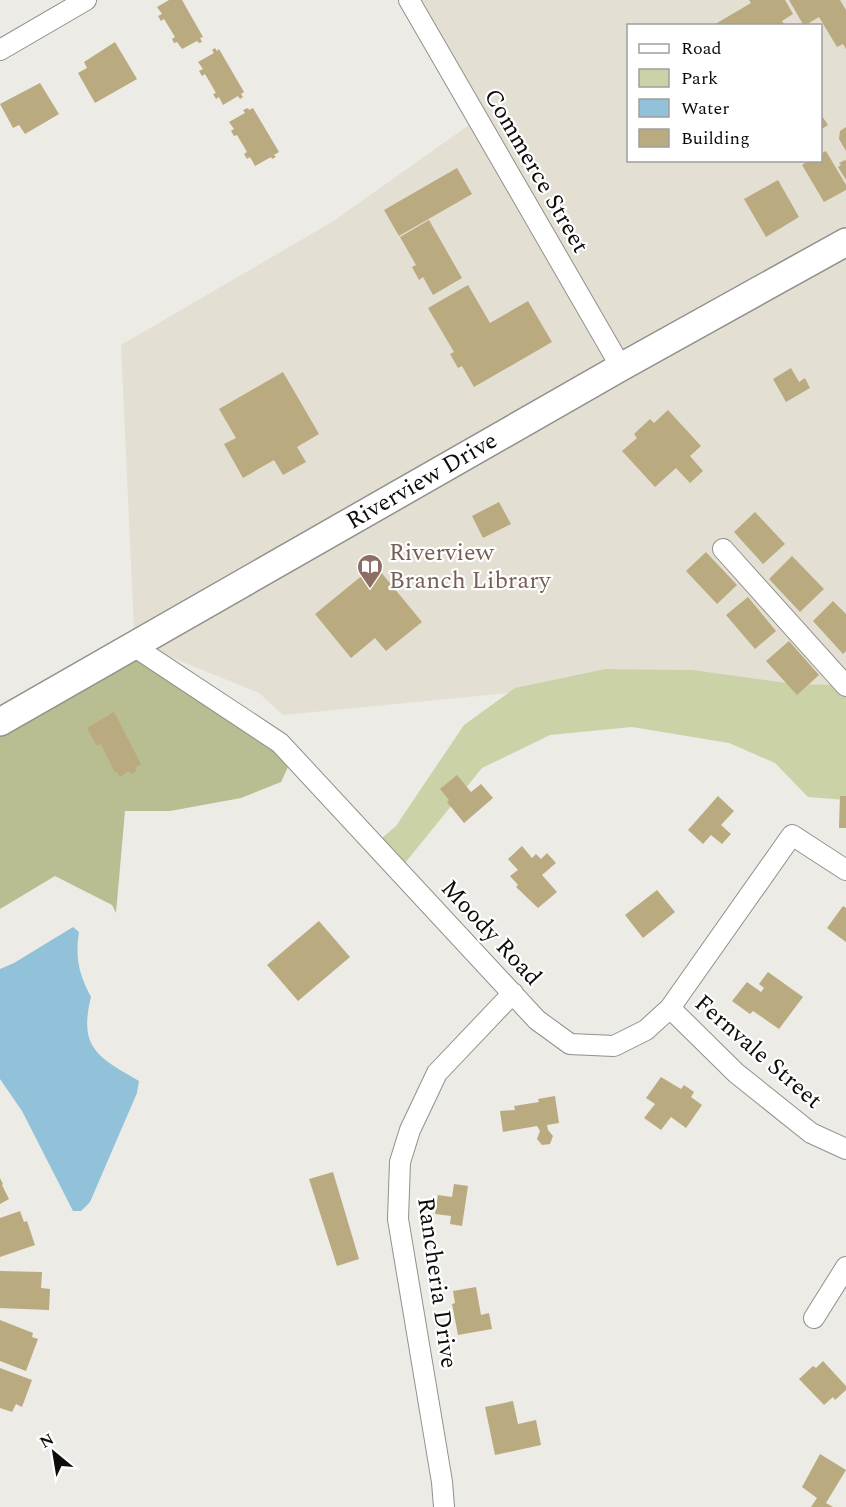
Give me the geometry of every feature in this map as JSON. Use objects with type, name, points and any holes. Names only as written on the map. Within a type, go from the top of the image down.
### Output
[{"type":"street","points":[[0,50],[86,0]]},
{"type":"street","name":"Commerce Street","points":[[409,0],[621,367]]},
{"type":"street","name":"Riverview Drive","points":[[0,722],[621,367],[846,242]]},
{"type":"street","points":[[723,549],[846,686]]},
{"type":"street","name":"Moody Road","points":[[132,645],[279,743],[537,1020],[570,1044],[614,1046],[646,1030],[669,1008],[792,835],[846,870]]},
{"type":"street","name":"Rancheria Drive","points":[[444,1507],[442,1482],[398,1219],[400,1162],[410,1130],[437,1073],[513,993]]},
{"type":"street","name":"Fernvale Street","points":[[669,1008],[736,1072],[811,1132],[846,1149]]},
{"type":"street","points":[[814,1318],[846,1267]]},
{"type":"shaded area","points":[[420,0],[846,0],[846,229],[624,353]]},
{"type":"shaded area","points":[[469,125],[606,363],[134,631],[121,345],[332,222]]},
{"type":"shaded area","points":[[846,255],[846,685],[795,684],[693,670],[605,669],[516,688],[509,693],[283,715],[259,693],[168,656],[153,646]]},
{"type":"green space","points":[[133,657],[273,751],[288,767],[281,782],[241,798],[170,811],[125,811],[116,913],[112,905],[55,876],[0,909],[0,734]]},
{"type":"green space","points":[[605,669],[693,670],[795,684],[846,685],[846,800],[808,797],[775,763],[729,743],[632,727],[550,735],[482,768],[405,863],[382,838],[396,826],[464,725],[515,688]]},
{"type":"water","points":[[73,927],[79,932],[79,966],[91,997],[87,1029],[90,1040],[95,1050],[103,1058],[139,1081],[137,1093],[90,1202],[81,1211],[73,1211],[22,1111],[0,1079],[0,969]]},
{"type":"building","points":[[169,0],[182,0],[203,37],[200,38],[202,42],[197,41],[182,49],[177,42],[174,43],[172,39],[175,37],[164,19],[161,21],[158,16],[162,14],[157,7]]},
{"type":"building","points":[[749,0],[785,0],[793,14],[782,21],[784,24],[715,24],[751,3]]},
{"type":"building","points":[[789,0],[840,0],[846,10],[846,49],[843,44],[837,47],[819,17],[803,24]]},
{"type":"building","points":[[115,42],[137,79],[95,103],[78,73],[87,68],[84,62]]},
{"type":"building","points":[[215,48],[217,51],[219,49],[244,92],[240,99],[238,96],[223,105],[219,97],[216,99],[213,94],[216,93],[205,74],[202,76],[199,71],[203,69],[198,62],[214,53],[212,50]]},
{"type":"building","points":[[40,83],[59,114],[25,134],[19,125],[13,128],[0,104]]},
{"type":"building","points":[[248,108],[249,110],[253,108],[279,152],[274,155],[276,157],[272,159],[271,157],[255,166],[250,157],[247,159],[244,154],[247,152],[237,135],[234,136],[231,131],[234,129],[229,122],[245,113],[243,110]]},
{"type":"building","points":[[822,116],[828,125],[822,129]]},
{"type":"building","points":[[846,127],[846,151],[839,139],[840,131]]},
{"type":"building","points":[[826,151],[846,185],[846,190],[824,202],[802,165],[806,162],[822,162],[822,153]]},
{"type":"building","points":[[845,160],[846,180],[838,167],[841,165],[839,163]]},
{"type":"building","points":[[457,168],[472,194],[399,236],[384,210]]},
{"type":"building","points":[[778,180],[799,217],[766,237],[744,199]]},
{"type":"building","points":[[429,220],[462,278],[433,295],[423,277],[419,280],[412,267],[416,265],[400,237]]},
{"type":"building","points":[[468,285],[490,323],[528,301],[552,342],[474,387],[462,366],[458,368],[450,354],[454,352],[428,308]]},
{"type":"building","points":[[791,368],[799,382],[805,378],[810,388],[786,402],[773,379]]},
{"type":"building","points":[[283,372],[319,434],[297,447],[306,462],[283,475],[274,460],[243,478],[224,444],[236,438],[219,409]]},
{"type":"building","points":[[668,410],[701,446],[690,456],[703,471],[690,483],[676,468],[655,487],[622,451],[637,438],[634,434],[650,419],[654,423]]},
{"type":"building","points":[[499,502],[511,524],[483,538],[472,516]]},
{"type":"building","points":[[755,512],[785,544],[763,564],[734,532]]},
{"type":"building","points":[[706,552],[737,585],[717,604],[686,571]]},
{"type":"building","points":[[792,556],[824,589],[800,612],[769,579]]},
{"type":"building","name":"Riverview Branch Library","points":[[375,565],[422,622],[386,651],[375,638],[351,658],[315,614]]},
{"type":"building","points":[[748,597],[776,631],[755,649],[726,615]]},
{"type":"building","points":[[833,601],[846,614],[846,651],[843,654],[813,621]]},
{"type":"building","points":[[789,641],[819,675],[797,695],[766,661]]},
{"type":"building","points":[[114,712],[141,764],[135,768],[137,771],[131,774],[129,771],[120,777],[117,772],[115,773],[101,744],[97,746],[87,728]]},
{"type":"building","points":[[457,775],[471,792],[481,784],[493,798],[464,823],[440,789]]},
{"type":"building","points":[[718,796],[734,811],[721,825],[731,834],[722,844],[711,835],[703,844],[688,830]]},
{"type":"building","points":[[840,796],[846,796],[846,828],[839,828]]},
{"type":"building","points":[[522,846],[532,858],[536,854],[541,859],[547,853],[556,863],[542,875],[557,892],[538,908],[516,887],[518,885],[510,876],[518,870],[508,859]]},
{"type":"building","points":[[657,890],[675,912],[643,938],[625,915]]},
{"type":"building","points":[[843,906],[846,908],[846,942],[827,928]]},
{"type":"building","points":[[319,921],[350,957],[298,1001],[267,965]]},
{"type":"building","points":[[768,972],[803,997],[779,1029],[753,1011],[750,1014],[732,1001],[747,982],[761,992],[764,988],[759,984]]},
{"type":"building","points":[[661,1077],[681,1089],[684,1085],[694,1092],[691,1097],[702,1105],[686,1128],[671,1117],[661,1130],[644,1118],[655,1104],[646,1098]]},
{"type":"building","points":[[555,1096],[559,1123],[547,1125],[553,1136],[550,1144],[542,1145],[537,1139],[540,1131],[537,1126],[503,1132],[500,1111],[515,1110],[514,1106],[539,1102],[538,1099]]},
{"type":"building","points":[[333,1172],[359,1259],[337,1266],[309,1179]]},
{"type":"building","points":[[0,1178],[9,1199],[0,1204]]},
{"type":"building","points":[[454,1184],[468,1186],[462,1226],[450,1224],[451,1216],[435,1214],[438,1195],[452,1197]]},
{"type":"building","points":[[20,1211],[24,1222],[27,1221],[35,1245],[0,1257],[0,1218]]},
{"type":"building","points":[[0,1271],[42,1272],[41,1288],[50,1289],[49,1310],[0,1308]]},
{"type":"building","points":[[476,1287],[481,1315],[489,1313],[492,1329],[458,1335],[452,1304],[455,1303],[453,1291]]},
{"type":"building","points":[[0,1320],[33,1333],[32,1337],[38,1339],[26,1371],[0,1361]]},
{"type":"building","points":[[823,1361],[846,1386],[846,1390],[835,1400],[833,1397],[824,1405],[799,1379],[813,1366],[816,1368]]},
{"type":"building","points":[[0,1368],[32,1380],[22,1407],[16,1404],[12,1412],[0,1408]]},
{"type":"building","points":[[513,1401],[518,1424],[536,1420],[541,1445],[495,1455],[485,1407]]},
{"type":"building","points":[[820,1454],[846,1470],[826,1503],[833,1507],[811,1507],[817,1498],[802,1487]]},
{"type":"place","name":"Riverview Branch Library","points":[[370,590]]}]
